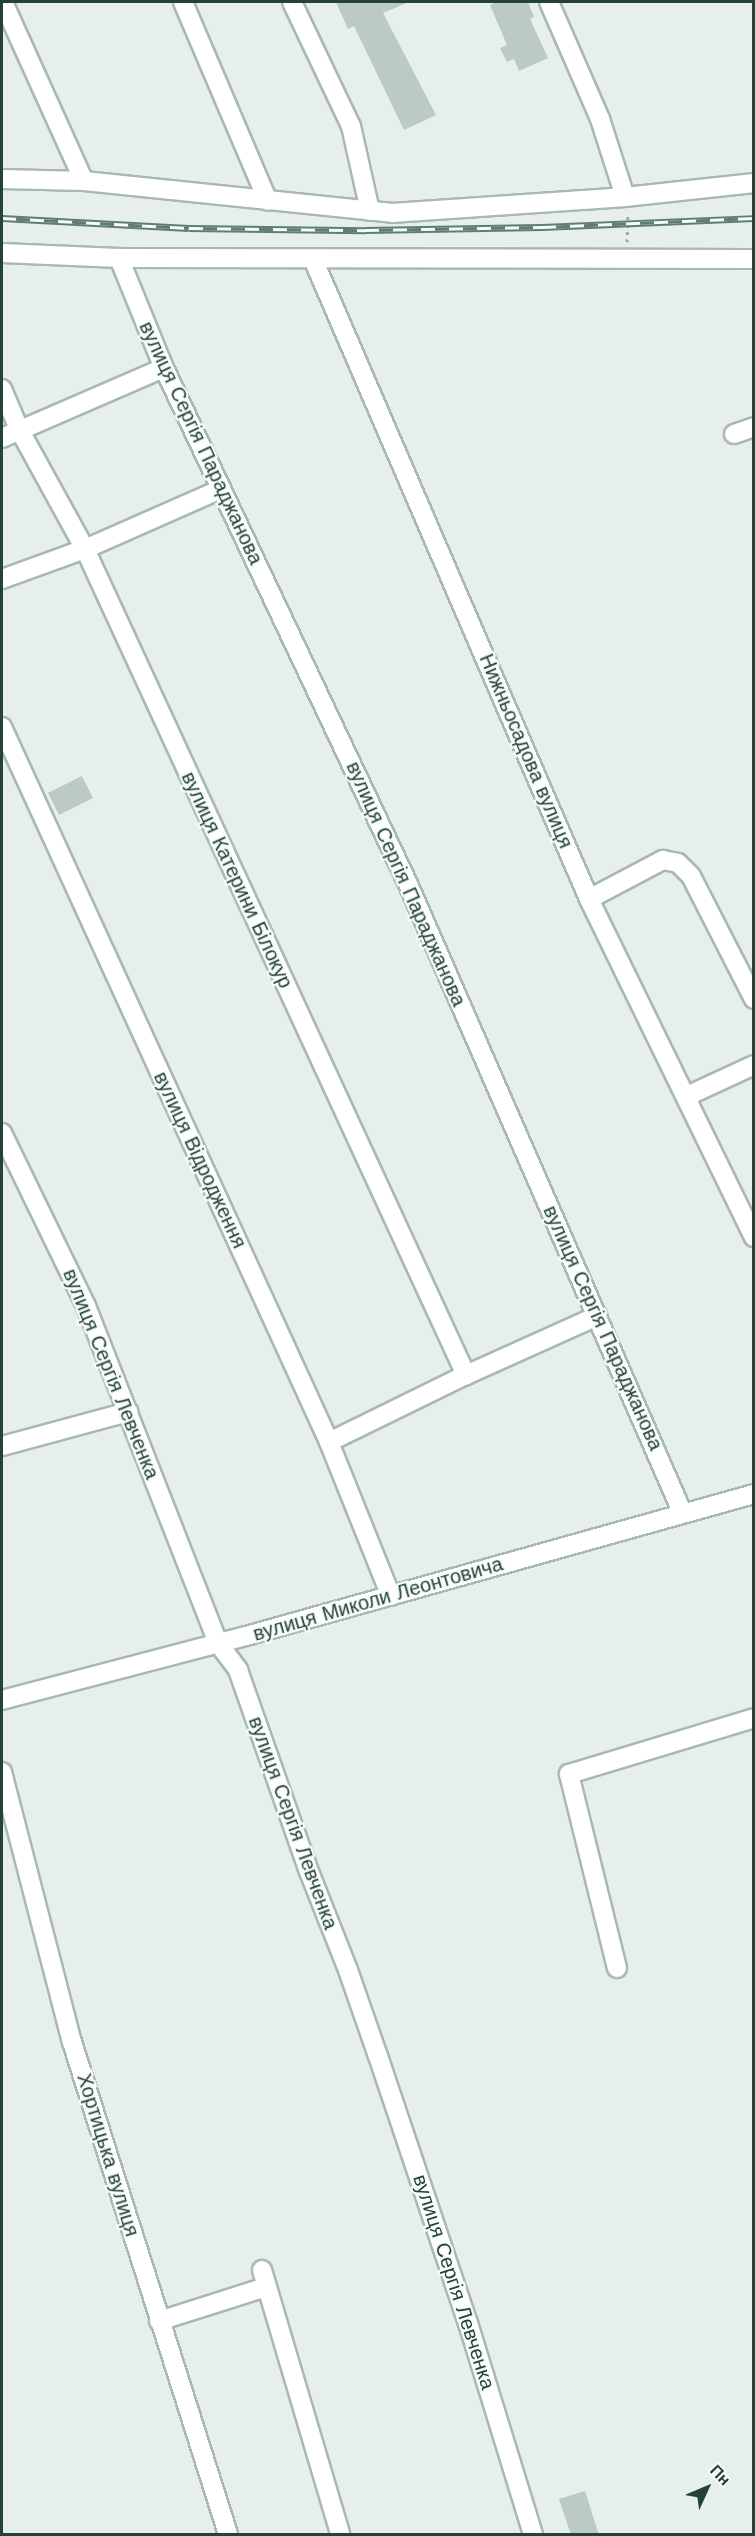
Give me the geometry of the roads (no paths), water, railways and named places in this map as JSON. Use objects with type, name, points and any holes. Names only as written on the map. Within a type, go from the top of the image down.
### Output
[{"type":"street","points":[[3,2],[84,181]]},
{"type":"street","points":[[183,2],[268,201]]},
{"type":"street","points":[[292,2],[351,126],[370,211]]},
{"type":"street","points":[[549,2],[600,118],[625,196]]},
{"type":"street","points":[[2,179],[84,181],[392,213],[625,196],[753,183]]},
{"type":"street","points":[[2,253],[119,258],[753,259]]},
{"type":"street","name":"вулиця Сергія Параджанова","points":[[119,258],[165,368],[408,884],[683,1514]]},
{"type":"street","name":"Нижньосадова вулиця","points":[[313,259],[590,899],[753,1237]]},
{"type":"street","points":[[2,438],[165,368]]},
{"type":"street","name":"вулиця Катерини Білокур","points":[[2,389],[20,429],[85,549],[466,1375]]},
{"type":"street","points":[[734,434],[753,427]]},
{"type":"street","points":[[2,579],[85,549],[221,489]]},
{"type":"street","name":"вулиця Відродження","points":[[2,727],[329,1442],[391,1596]]},
{"type":"street","points":[[590,899],[663,860],[678,863],[691,876],[753,999]]},
{"type":"street","points":[[687,1096],[753,1065]]},
{"type":"street","name":"вулиця Сергія Левченка","points":[[2,1133],[86,1306],[218,1644],[238,1670],[310,1874],[348,1970],[468,2323],[533,2535]]},
{"type":"street","points":[[329,1442],[466,1375],[597,1316]]},
{"type":"street","points":[[2,1446],[128,1412]]},
{"type":"street","name":"вулиця Миколи Леонтовича","points":[[2,1700],[218,1644],[753,1494]]},
{"type":"street","points":[[617,1968],[569,1774],[753,1718]]},
{"type":"street","name":"Хортицька вулиця","points":[[2,1772],[72,2042],[228,2535]]},
{"type":"street","points":[[159,2321],[264,2279],[340,2535]]},
{"type":"railway","points":[[2,218],[189,228],[365,230],[542,227],[754,218]]}]
